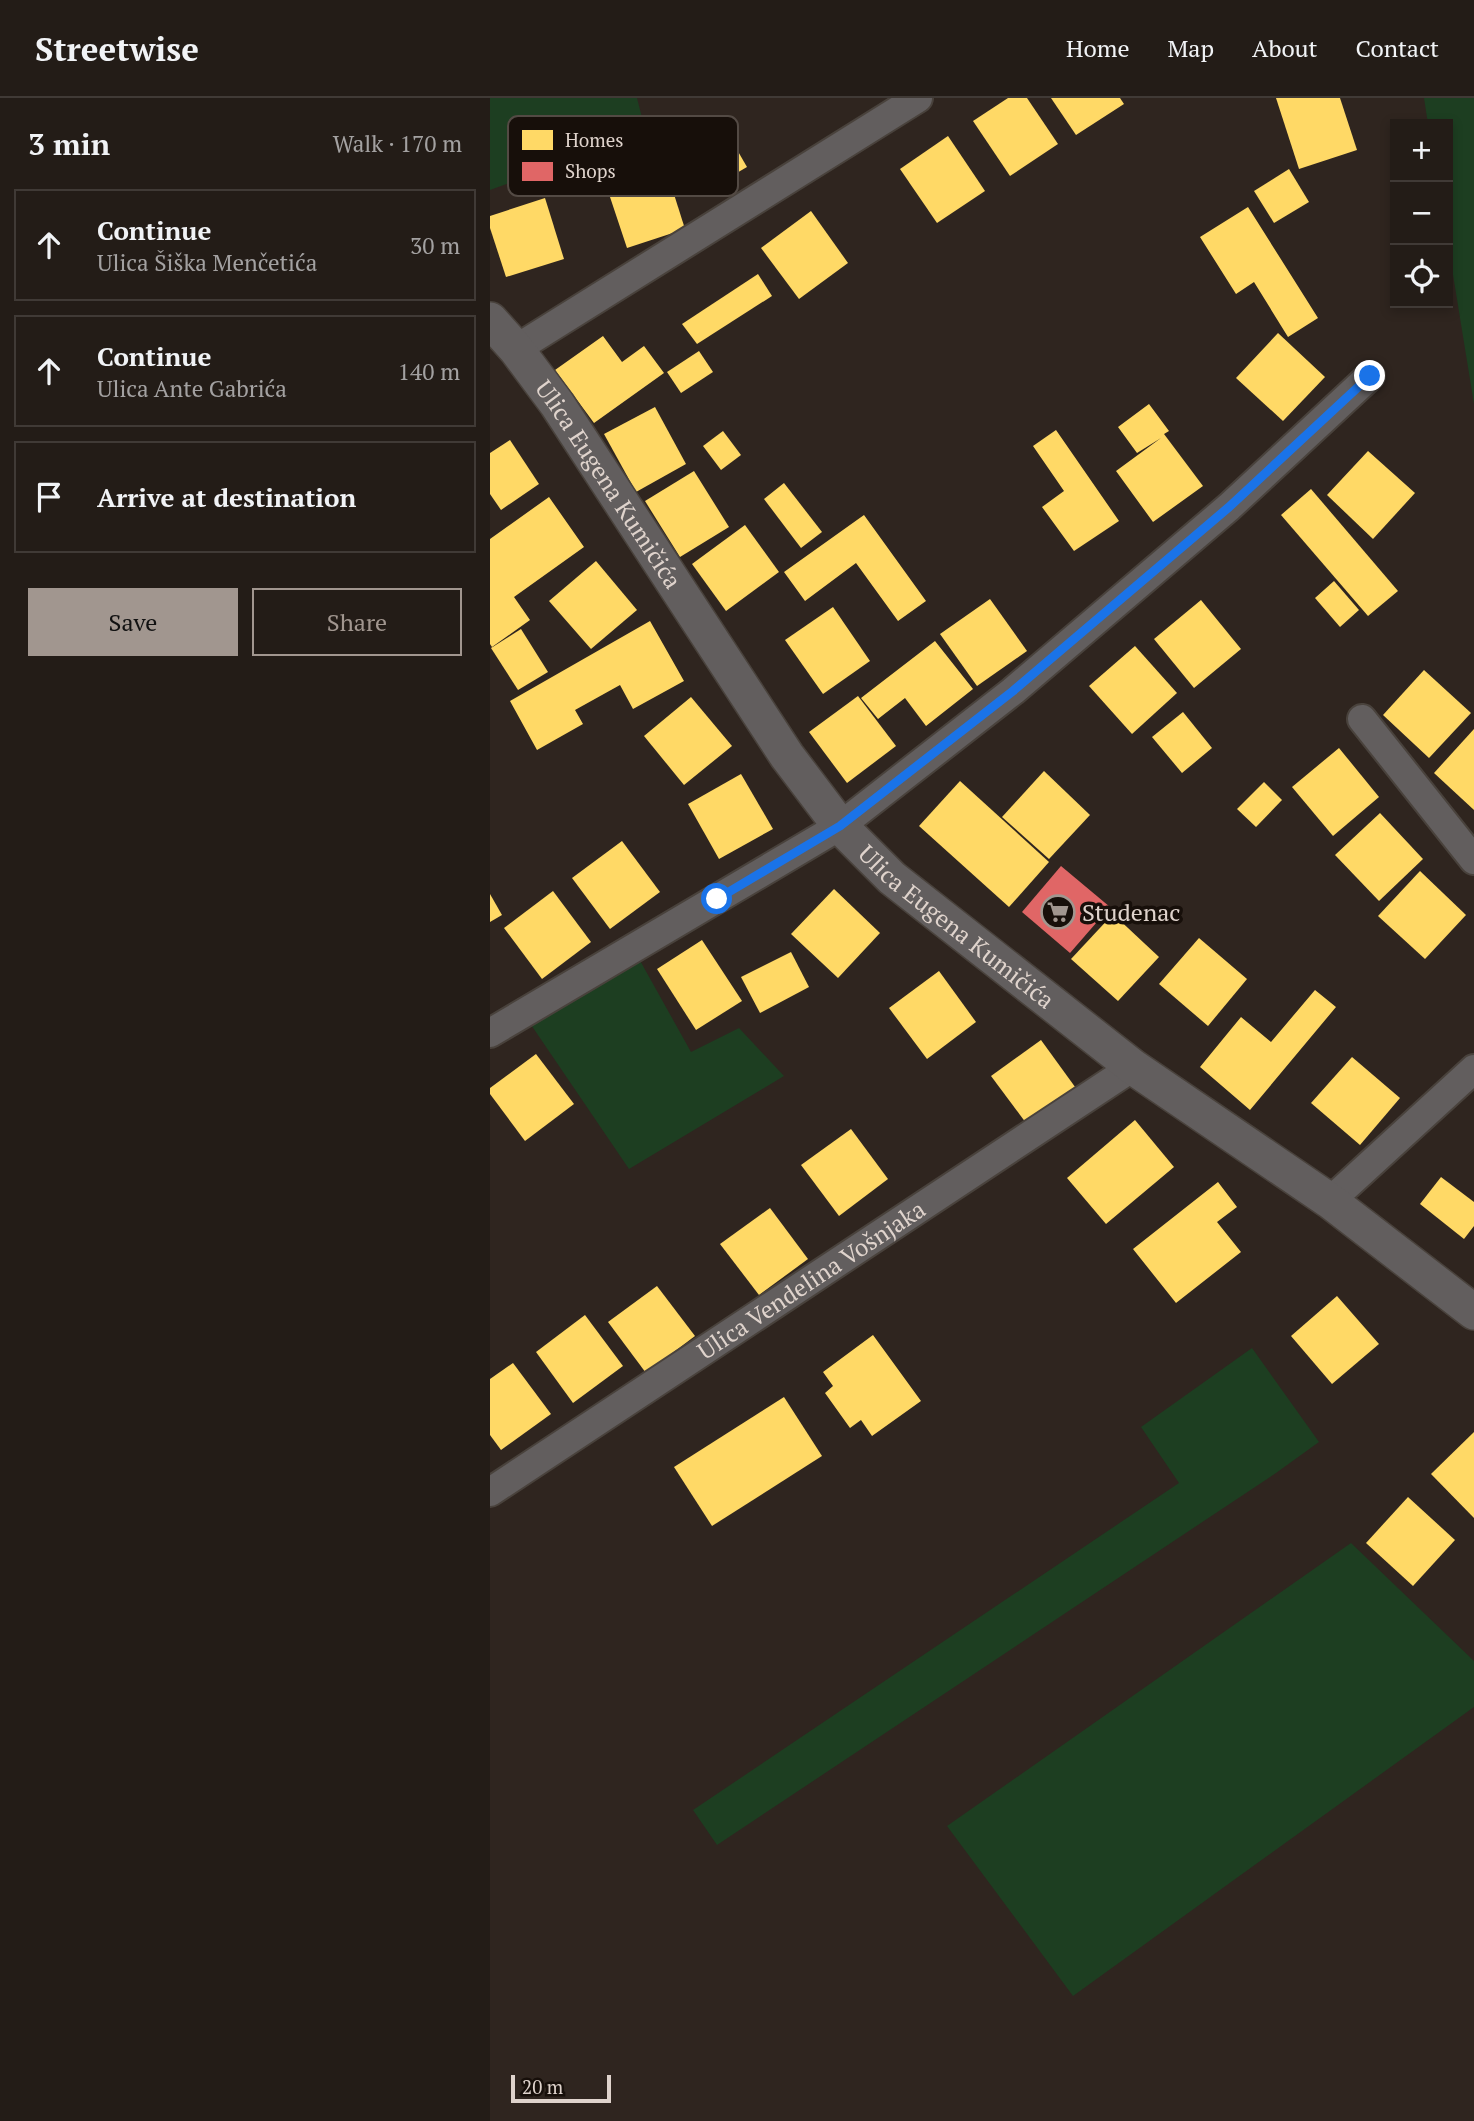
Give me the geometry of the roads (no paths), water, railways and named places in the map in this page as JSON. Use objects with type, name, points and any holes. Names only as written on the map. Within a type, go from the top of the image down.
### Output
[{"type":"street","points":[[516,349],[918,98]]},
{"type":"street","name":"Ulica Eugena Kumičića","points":[[490,320],[516,349],[557,404],[787,756],[840,826],[892,878],[1133,1067],[1330,1201],[1474,1312]]},
{"type":"street","points":[[490,1033],[840,826],[1013,691],[1229,507],[1370,376]]},
{"type":"street","points":[[1362,719],[1474,860]]},
{"type":"street","name":"Ulica Vendelina Vošnjaka","points":[[490,1492],[1133,1067]]},
{"type":"street","points":[[1330,1201],[1474,1069]]},
{"type":"place","name":"Studenac","points":[[1058,912]]}]
